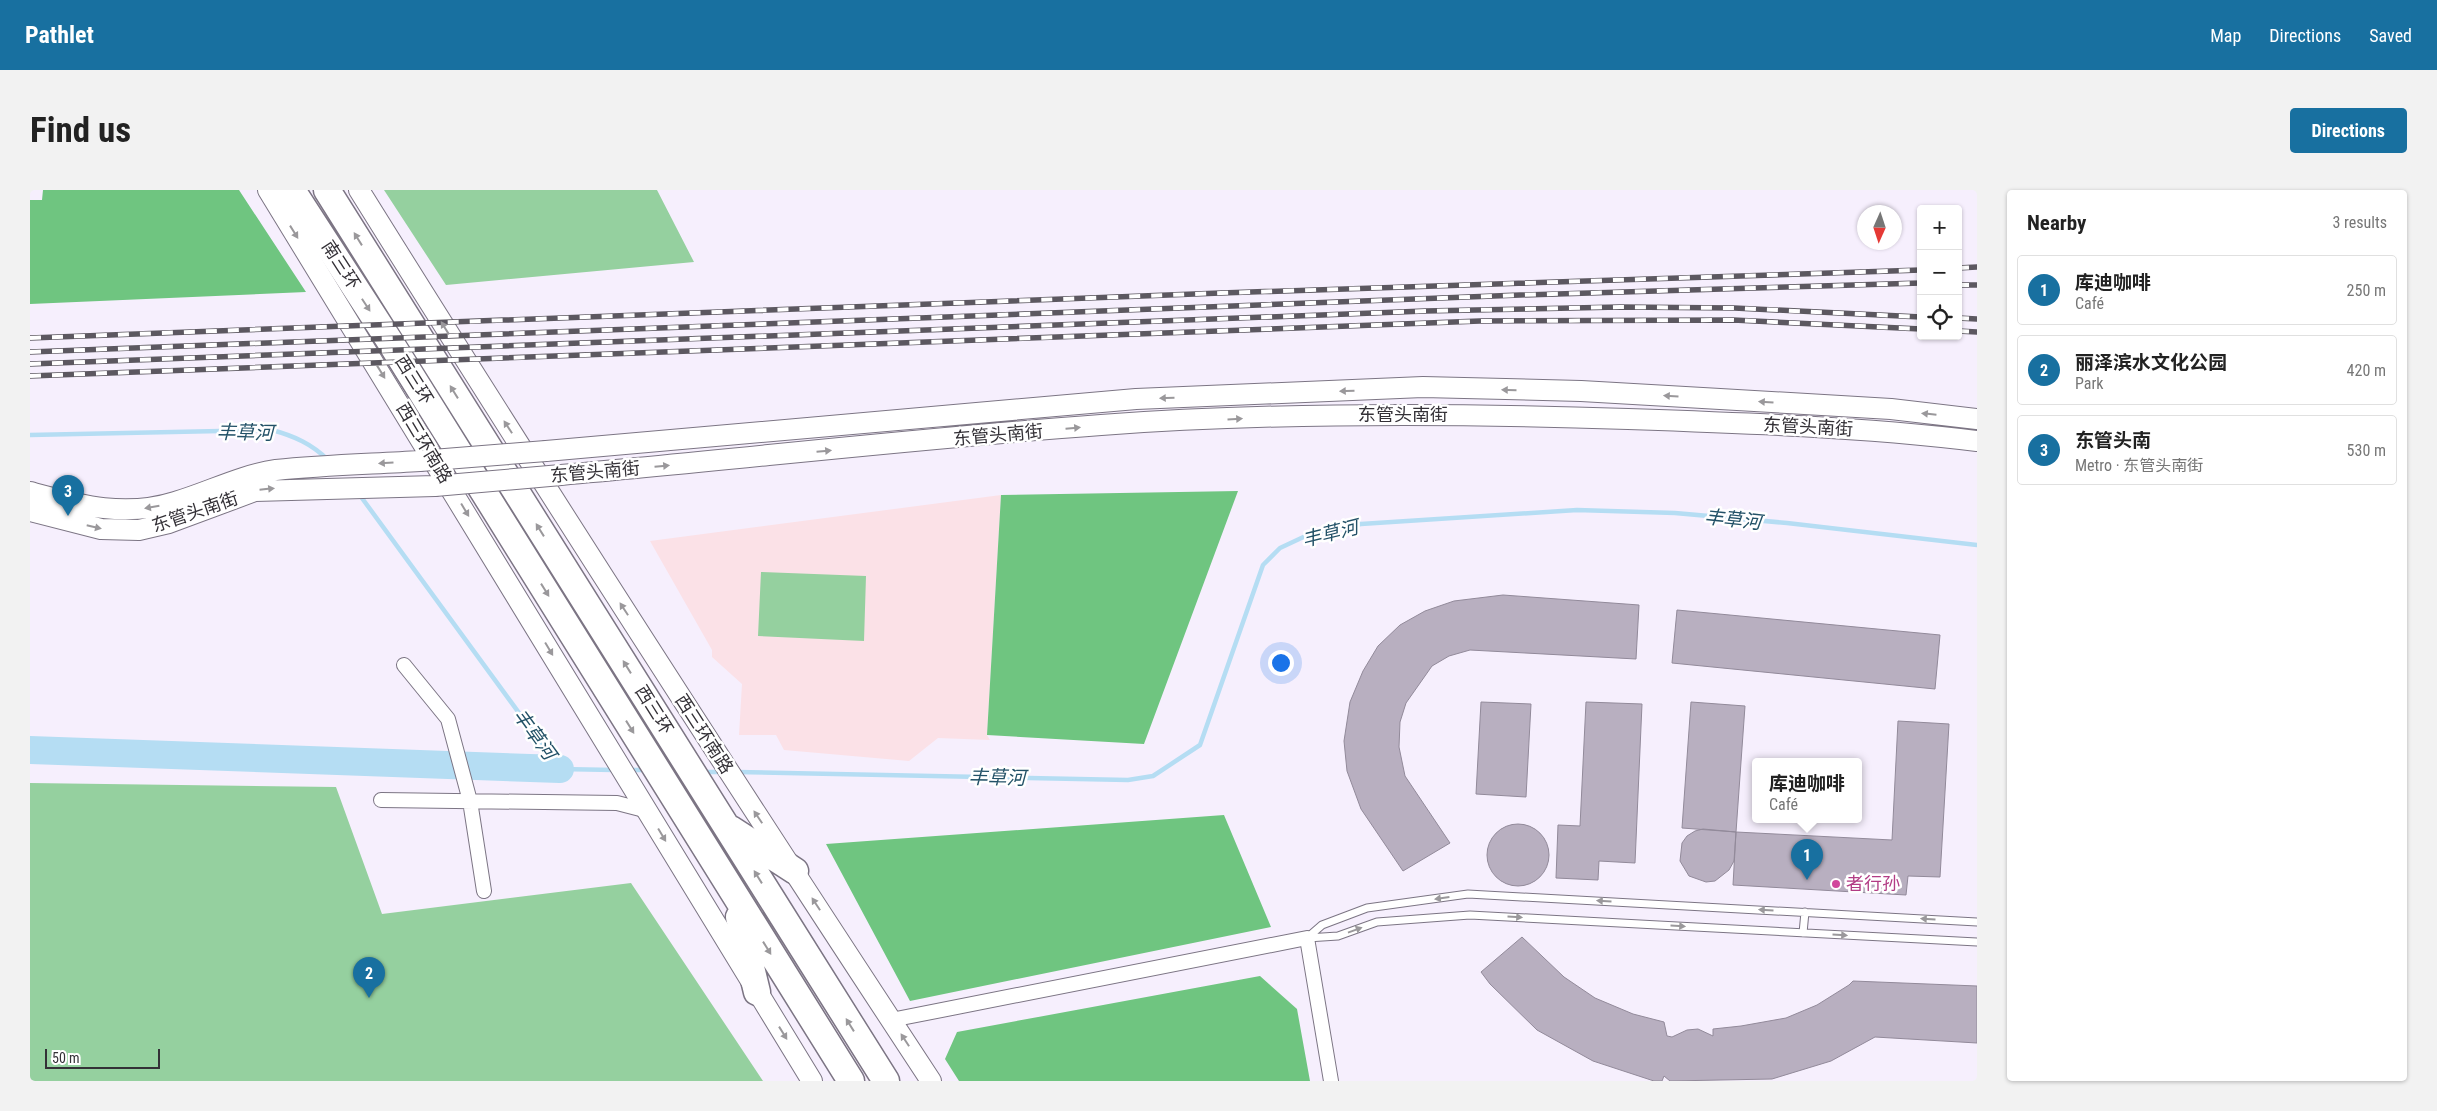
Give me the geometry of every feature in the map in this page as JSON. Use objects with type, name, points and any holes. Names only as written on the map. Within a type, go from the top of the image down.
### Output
[{"type":"highway","name":"南三环","points":[[292,190],[389,340]]},
{"type":"highway","name":"南三环","points":[[327,190],[421,339]]},
{"type":"highway","name":"西三环","points":[[421,339],[886,1081]]},
{"type":"highway","name":"西三环","points":[[389,340],[850,1081]]},
{"type":"highway","points":[[724,824],[796,871]]},
{"type":"highway","points":[[732,892],[757,992]]},
{"type":"main road","name":"西三环南路","points":[[268,190],[812,1081]]},
{"type":"main road","name":"西三环南路","points":[[360,190],[480,384],[732,778],[796,871],[931,1081]]},
{"type":"main road","name":"东管头南街","points":[[30,492],[96,509],[137,510],[174,503],[241,478],[275,470],[546,451],[1136,399],[1423,388],[1581,391],[1891,410],[1977,419]]},
{"type":"main road","name":"东管头南街","points":[[30,511],[101,529],[139,530],[170,524],[255,491],[330,487],[435,486],[561,476],[1102,425],[1301,415],[1512,415],[1737,422],[1911,433],[1977,441]]},
{"type":"street","points":[[404,665],[448,719],[470,801],[484,891]]},
{"type":"street","points":[[381,800],[617,803],[648,811]]},
{"type":"street","points":[[891,1020],[1307,938],[1331,1081]]},
{"type":"lane","points":[[1307,938],[1322,925],[1368,908],[1468,894],[1977,922]]},
{"type":"lane","points":[[1804,933],[1805,912]]},
{"type":"lane","points":[[1307,938],[1338,936],[1377,922],[1470,915],[1977,942]]},
{"type":"shaded area","points":[[1001,495],[987,735],[990,740],[938,738],[909,761],[784,750],[776,735],[739,735],[742,684],[712,657],[712,650],[650,541]]},
{"type":"green space","points":[[43,190],[239,190],[306,292],[30,304],[30,200],[42,200]]},
{"type":"green space","points":[[384,190],[657,190],[694,262],[446,285]]},
{"type":"green space","points":[[1238,491],[1144,744],[987,735],[1001,495]]},
{"type":"green space","points":[[761,572],[866,576],[864,641],[758,636]]},
{"type":"green space","points":[[30,783],[336,787],[382,914],[631,883],[763,1081],[30,1081]]},
{"type":"green space","points":[[1224,815],[1271,927],[910,1001],[826,844]]},
{"type":"green space","points":[[1260,976],[1297,1009],[1310,1081],[959,1081],[945,1059],[957,1032]]},
{"type":"building","points":[[1503,595],[1639,605],[1636,659],[1470,650],[1449,656],[1432,666],[1406,703],[1400,722],[1399,747],[1405,776],[1450,843],[1403,871],[1361,809],[1347,771],[1344,741],[1350,702],[1363,671],[1378,646],[1400,625],[1425,611],[1454,601]]},
{"type":"building","points":[[1677,610],[1940,635],[1935,689],[1672,663]]},
{"type":"building","points":[[1481,702],[1531,704],[1526,797],[1476,794]]},
{"type":"building","points":[[1586,702],[1642,704],[1635,863],[1599,861],[1598,880],[1556,878],[1558,825],[1580,826]]},
{"type":"building","points":[[1691,702],[1745,706],[1736,832],[1682,828]]},
{"type":"building","points":[[1898,721],[1949,724],[1940,877],[1908,876],[1906,895],[1733,885],[1736,832],[1892,840]]},
{"type":"building","points":[[1518,824],[1535,829],[1540,833],[1544,838],[1549,855],[1544,872],[1540,877],[1535,881],[1518,886],[1501,881],[1496,877],[1492,872],[1487,855],[1492,838],[1496,833],[1501,829]]},
{"type":"building","points":[[1703,829],[1736,832],[1734,861],[1729,870],[1715,881],[1706,882],[1689,876],[1680,861],[1682,843],[1687,836]]},
{"type":"building","points":[[1522,937],[1564,977],[1595,998],[1633,1014],[1664,1022],[1667,1036],[1672,1037],[1687,1030],[1698,1029],[1713,1036],[1713,1029],[1786,1018],[1817,1005],[1853,981],[1977,986],[1977,1043],[1875,1037],[1831,1061],[1772,1079],[1670,1081],[1664,1076],[1662,1081],[1654,1081],[1593,1061],[1537,1030],[1490,984],[1481,972]]},
{"type":"waterway","name":"丰草河","points":[[30,435],[272,430],[302,441],[316,449],[328,460]]},
{"type":"waterway","name":"丰草河","points":[[359,494],[560,769],[614,770]]},
{"type":"waterway","name":"丰草河","points":[[737,772],[1128,780],[1153,776],[1200,745],[1263,565],[1280,548],[1312,533],[1361,524],[1577,510],[1675,513],[1787,523],[1977,545]]},
{"type":"waterway","points":[[30,750],[560,769]]},
{"type":"waterway","name":"丰草河","points":[[629,770],[646,770]]},
{"type":"waterway","name":"丰草河","points":[[702,772],[721,772]]},
{"type":"railway","points":[[1962,268],[1977,267]]},
{"type":"railway","points":[[30,338],[1221,293],[1917,270]]},
{"type":"railway","points":[[30,352],[1520,295],[1917,283]]},
{"type":"railway","points":[[1962,285],[1977,285]]},
{"type":"railway","points":[[30,364],[1425,311],[1620,307],[1734,308],[1917,317]]},
{"type":"railway","points":[[1962,318],[1977,319]]},
{"type":"railway","points":[[30,376],[1480,321],[1733,320],[1917,329]]},
{"type":"railway","points":[[1962,331],[1977,332]]},
{"type":"place","name":"东管头南","points":[[68,516]]},
{"type":"place","name":"库迪咖啡","points":[[1807,880]]},
{"type":"place","name":"者行孙","points":[[1836,884]]},
{"type":"place","name":"丽泽滨水文化公园","points":[[369,998]]}]
